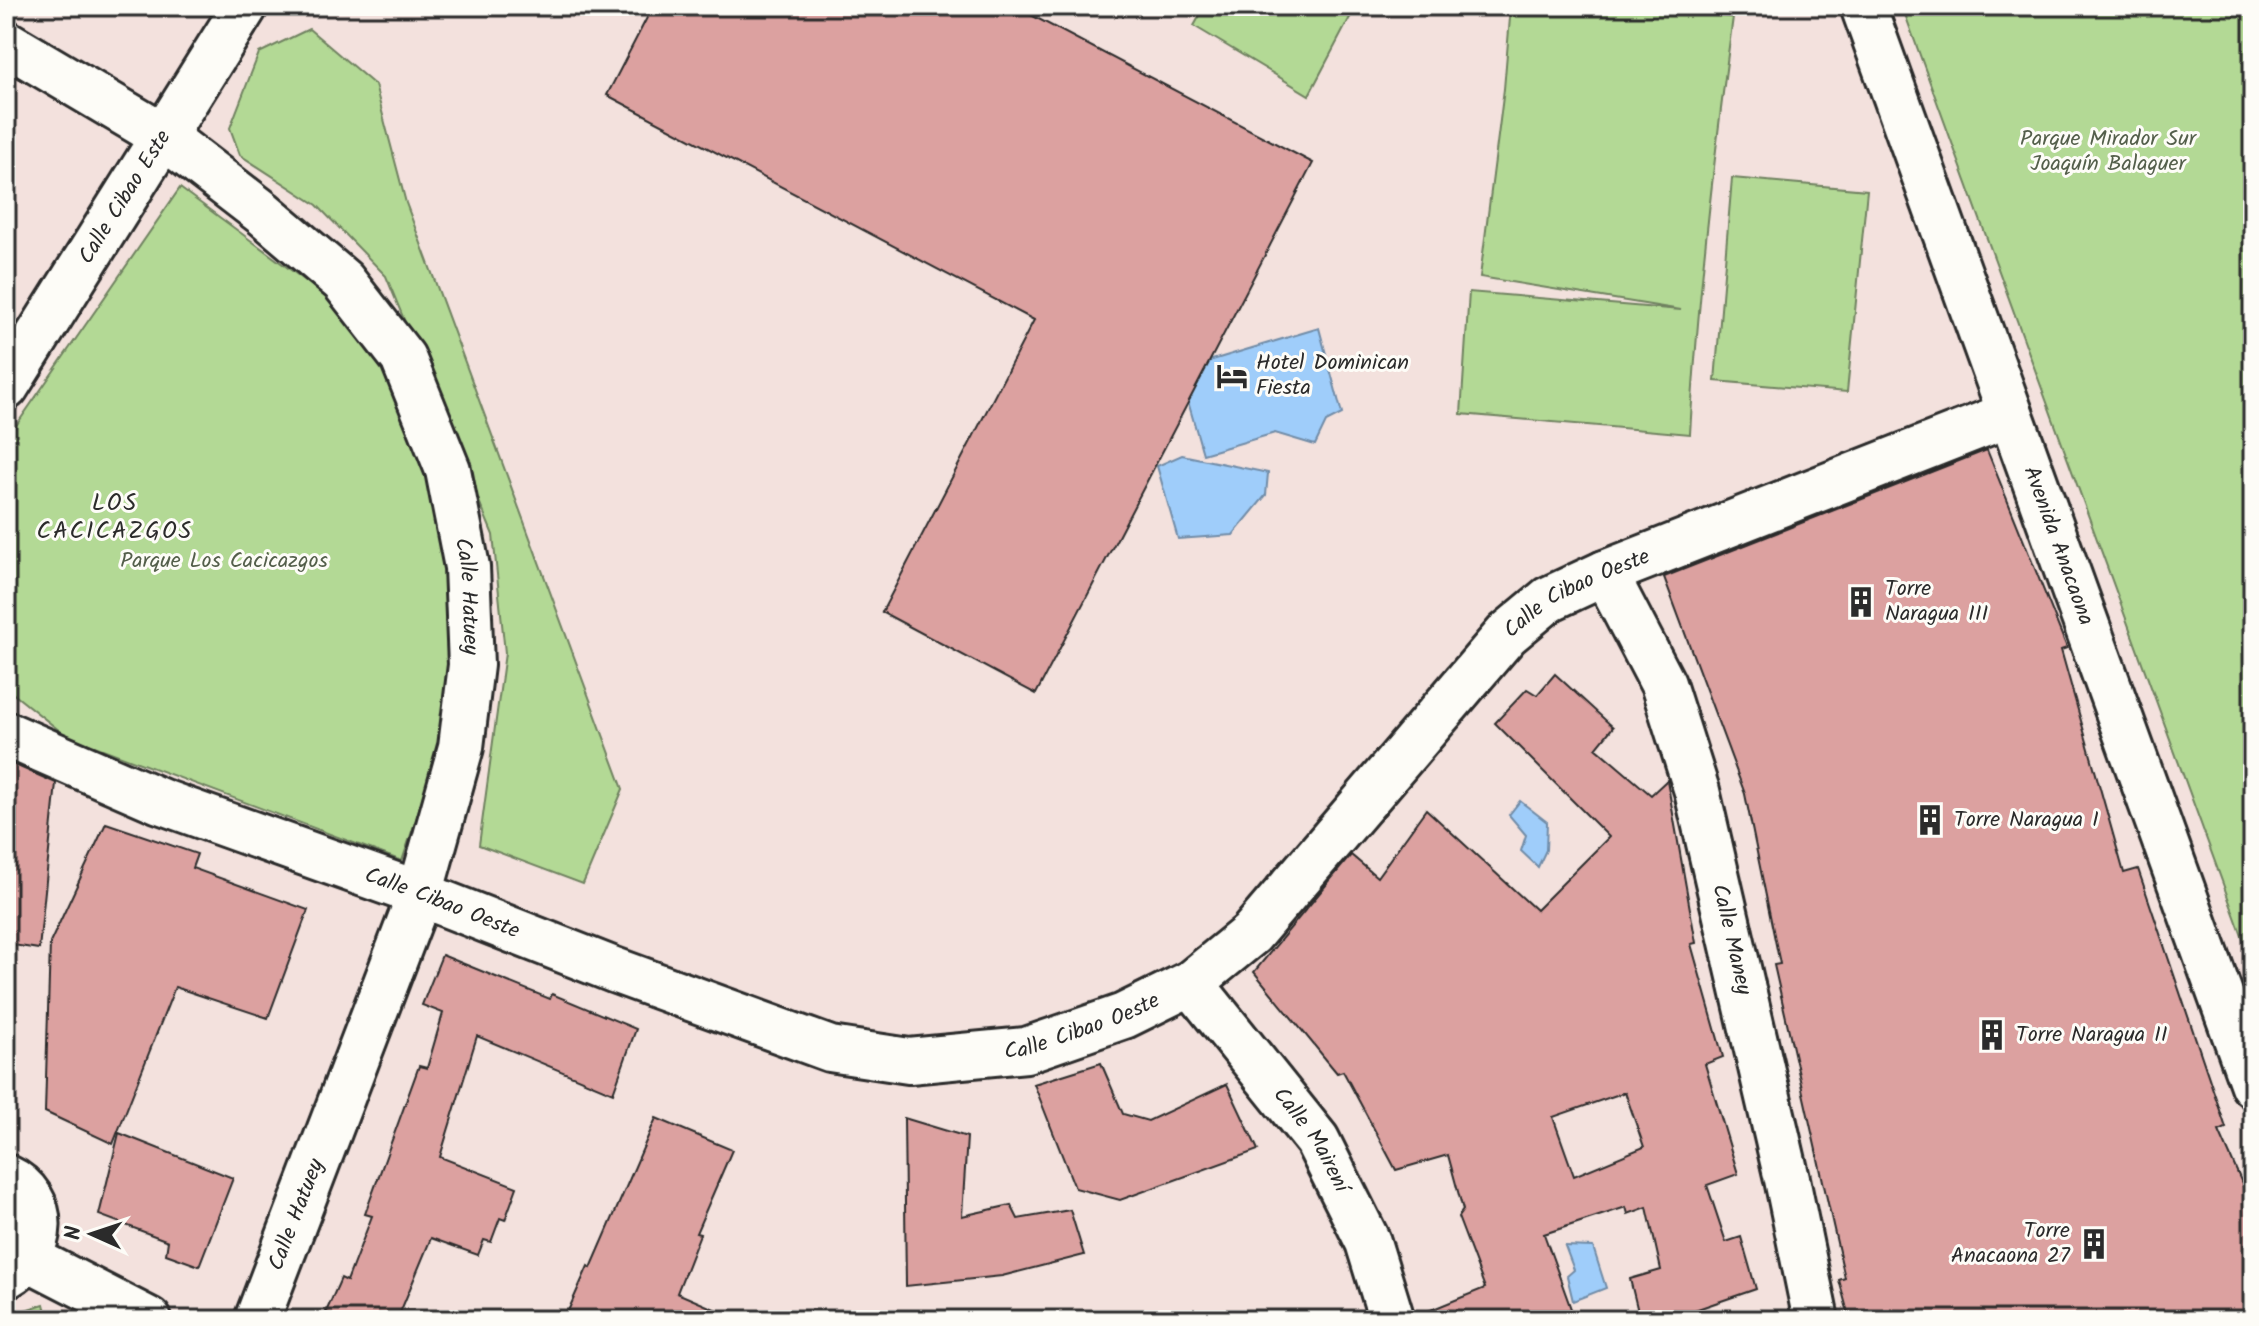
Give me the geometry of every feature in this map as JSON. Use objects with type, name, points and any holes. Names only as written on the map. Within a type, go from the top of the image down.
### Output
[{"type":"street","name":"Calle Cibao Este","points":[[6,387],[245,6]]},
{"type":"street","name":"Avenida Anacaona","points":[[1863,6],[2253,1085]]},
{"type":"street","name":"Calle Hatuey","points":[[6,43],[163,136],[263,213],[343,281],[403,358],[448,470],[467,567],[471,665],[461,747],[420,894],[257,1320]]},
{"type":"street","name":"Calle Cibao Oeste","points":[[6,734],[160,801],[420,894],[614,970],[830,1049],[909,1061],[1026,1050],[1124,1016],[1191,983],[1251,934],[1507,634],[1549,599],[1605,573],[2010,414]]},
{"type":"street","name":"Calle Maney","points":[[1605,573],[1663,684],[1697,791],[1787,1179],[1816,1320]]},
{"type":"street","name":"Calle Mairení","points":[[1191,983],[1317,1140],[1368,1242],[1392,1320]]},
{"type":"street","points":[[6,1177],[25,1190],[39,1223],[36,1241],[17,1267],[149,1320]]},
{"type":"green space","points":[[1205,6],[1356,6],[1309,95],[1194,26]]},
{"type":"green space","points":[[1511,6],[1624,6],[1733,17],[1707,225],[1690,434],[1461,414],[1469,292],[1681,310],[1480,277],[1504,89]]},
{"type":"green space","name":"Parque Mirador Sur Joaquín Balaguer","points":[[1902,6],[2253,6],[2253,966]]},
{"type":"green space","points":[[309,29],[375,85],[406,203],[623,789],[583,884],[479,845],[505,653],[493,535],[386,276],[317,205],[240,155],[230,128],[259,53]]},
{"type":"green space","points":[[1732,178],[1867,190],[1847,392],[1715,381]]},
{"type":"green space","name":"Parque Los Cacicazgos","points":[[180,188],[326,296],[385,370],[423,456],[447,545],[453,662],[436,760],[402,861],[65,735],[6,688],[6,444]]},
{"type":"green space","points":[[44,1304],[48,1320],[6,1320],[6,1316]]},
{"type":"water","points":[[1319,328],[1342,414],[1326,422],[1315,445],[1275,433],[1203,454],[1179,370]]},
{"type":"water","points":[[1182,455],[1268,473],[1266,495],[1233,535],[1178,539],[1157,466]]},
{"type":"water","points":[[1520,801],[1547,822],[1546,850],[1538,867],[1521,851],[1526,835],[1509,815]]},
{"type":"water","points":[[1565,1246],[1593,1247],[1606,1288],[1573,1301],[1567,1276],[1574,1270]]},
{"type":"building","points":[[653,6],[1014,6],[1313,163],[1036,694],[882,612],[1034,320],[607,95]]},
{"type":"building","points":[[1987,450],[2067,648],[2061,650],[2124,873],[2138,869],[2226,1128],[2219,1131],[2253,1208],[2253,1320],[1850,1320],[1839,1280],[1845,1278],[1774,965],[1780,964],[1745,794],[1664,577]]},
{"type":"building","points":[[1555,674],[1613,727],[1596,748],[1651,795],[1667,780],[1696,943],[1691,944],[1723,1057],[1705,1064],[1738,1174],[1707,1185],[1726,1242],[1741,1237],[1756,1289],[1689,1312],[1690,1320],[1640,1320],[1630,1279],[1661,1270],[1647,1207],[1628,1214],[1626,1207],[1544,1234],[1575,1320],[1416,1320],[1416,1316],[1485,1288],[1458,1217],[1463,1210],[1448,1155],[1396,1170],[1343,1071],[1337,1073],[1254,972],[1351,855],[1377,877],[1426,809],[1536,910],[1609,837],[1495,723],[1527,689],[1537,695]],"holes":[[[1625,1092],[1644,1147],[1574,1176],[1553,1117]]]},
{"type":"building","points":[[6,761],[56,783],[39,949],[6,944]]},
{"type":"building","points":[[106,823],[197,854],[192,868],[308,910],[268,1018],[175,987],[113,1144],[45,1112],[50,943]]},
{"type":"building","points":[[442,955],[550,999],[552,994],[636,1029],[613,1093],[477,1036],[440,1157],[517,1187],[505,1220],[500,1218],[491,1242],[484,1240],[478,1255],[431,1238],[397,1320],[348,1320],[326,1312],[341,1278],[347,1281],[372,1216],[365,1214],[419,1066],[427,1068],[443,1013],[422,1005]]},
{"type":"building","points":[[1101,1063],[1123,1114],[1148,1121],[1227,1084],[1258,1150],[1120,1200],[1075,1188],[1034,1084]]},
{"type":"building","points":[[656,1118],[732,1150],[696,1233],[700,1234],[677,1293],[740,1320],[564,1320],[588,1266],[591,1268]]},
{"type":"building","points":[[904,1118],[967,1137],[962,1216],[1011,1205],[1018,1219],[1070,1210],[1084,1255],[1002,1276],[906,1286]]},
{"type":"building","points":[[119,1133],[233,1178],[199,1266],[166,1254],[168,1241],[99,1215]]},
{"type":"place","name":"Hotel Dominican Fiesta","points":[[1232,376]]},
{"type":"place","name":"Torre Naragua III","points":[[1861,602]]},
{"type":"place","name":"Torre Naragua I","points":[[1930,820]]},
{"type":"place","name":"Torre Naragua II","points":[[1992,1035]]},
{"type":"place","name":"Torre Anacaona 27","points":[[2094,1244]]},
{"type":"district","name":"LOS CACICAZGOS","points":[[115,517]]}]
